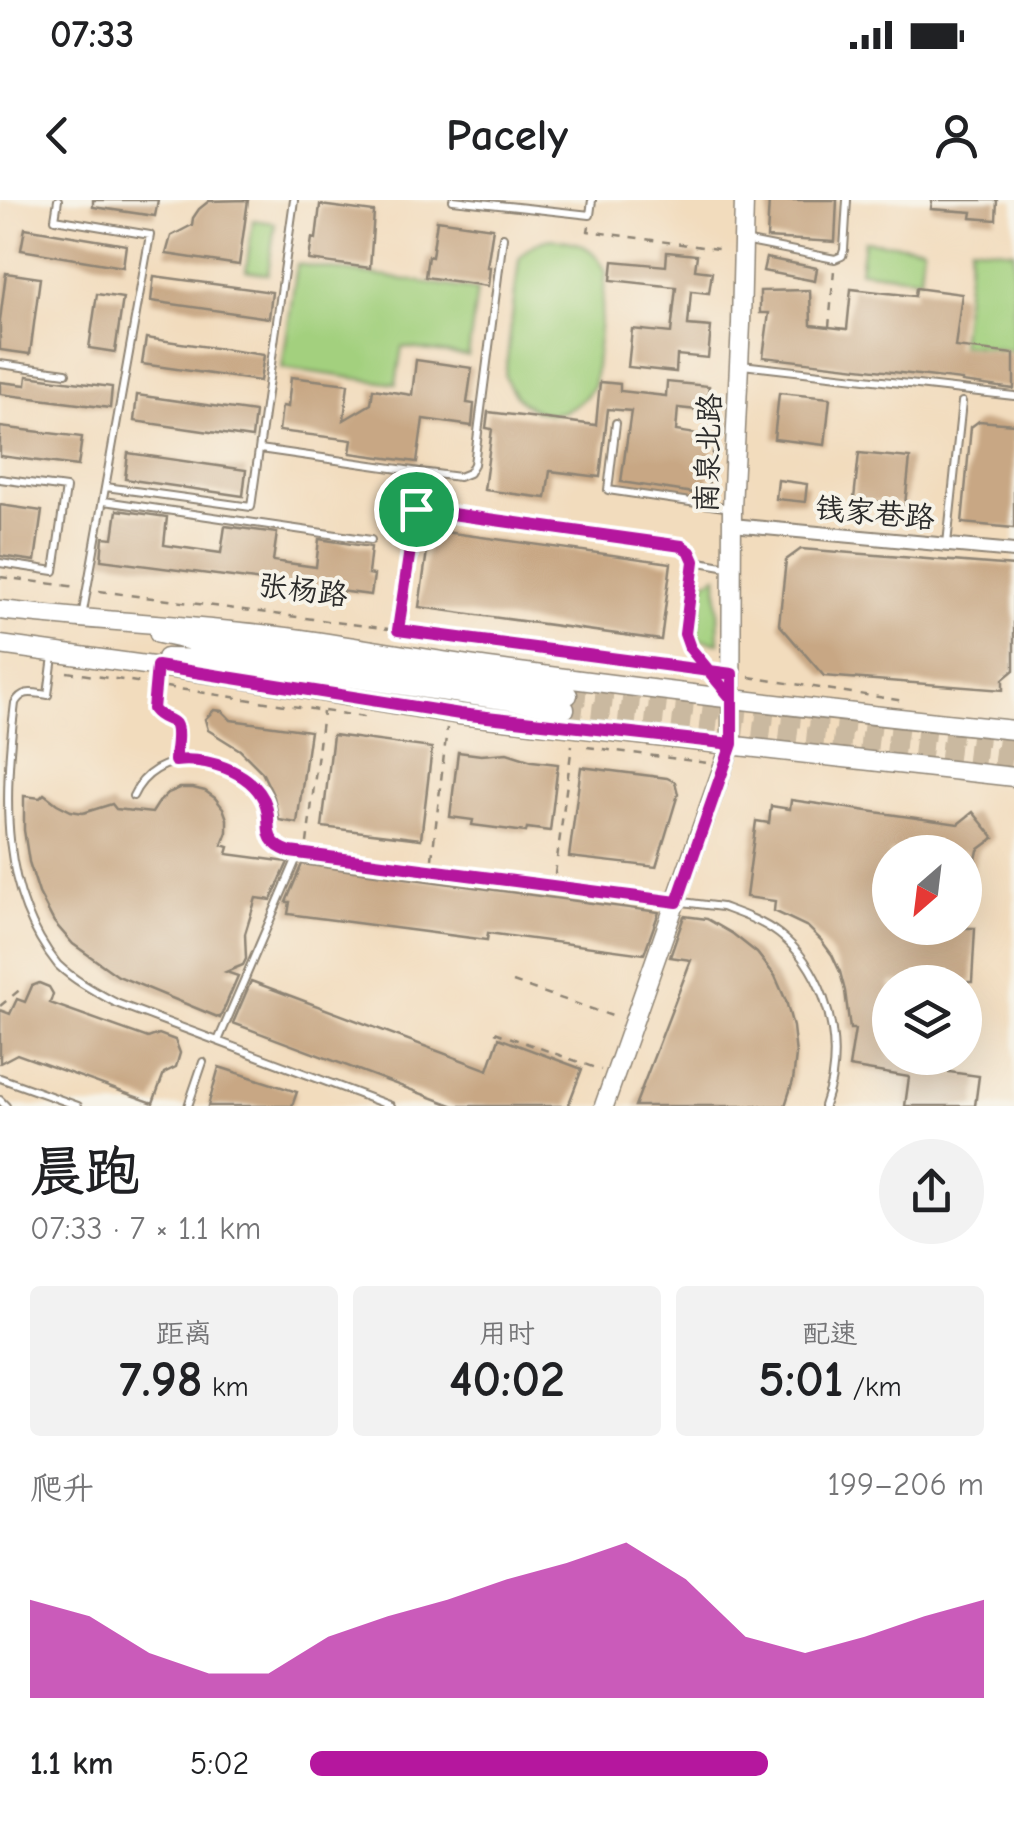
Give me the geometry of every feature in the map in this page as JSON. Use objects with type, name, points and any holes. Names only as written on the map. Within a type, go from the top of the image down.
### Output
[{"type":"main road","name":"南泉北路","points":[[604,1106],[732,744],[732,517],[744,200]]},
{"type":"main road","name":"张杨路","points":[[0,610],[301,639],[511,671],[1014,730]]},
{"type":"main road","points":[[0,645],[53,660],[214,659],[566,702],[306,655],[201,644],[91,620]]},
{"type":"main road","points":[[91,657],[156,676],[842,760],[1014,777]]},
{"type":"street","name":"钱家巷路","points":[[732,517],[1014,551]]},
{"type":"lane","points":[[58,200],[55,219],[150,235],[88,589],[91,620]]},
{"type":"lane","points":[[106,487],[251,508],[294,200]]},
{"type":"lane","points":[[453,200],[590,215],[592,200]]},
{"type":"lane","points":[[743,247],[835,259],[842,256],[846,200]]},
{"type":"lane","points":[[260,449],[420,472],[460,476],[469,473],[474,464],[504,238]]},
{"type":"lane","points":[[0,364],[66,374]]},
{"type":"lane","points":[[739,364],[1014,396]]},
{"type":"lane","points":[[947,545],[962,402]]},
{"type":"lane","points":[[616,422],[608,490],[732,517]]},
{"type":"lane","points":[[398,630],[420,472]]},
{"type":"lane","points":[[0,479],[66,488],[54,571],[0,563]]},
{"type":"lane","points":[[104,501],[371,540]]},
{"type":"lane","points":[[416,509],[682,546],[694,561],[685,620]]},
{"type":"lane","points":[[694,561],[732,568]]},
{"type":"lane","points":[[1,845],[15,704],[27,692],[48,695],[53,660]]},
{"type":"lane","points":[[156,676],[153,709],[177,730],[175,761]]},
{"type":"lane","points":[[133,796],[138,784],[162,766],[175,761],[205,762],[239,775],[254,787],[264,800],[270,839],[280,848],[722,908],[753,919],[778,933],[805,961],[823,993],[833,1047],[832,1075],[824,1106]]},
{"type":"lane","points":[[218,1041],[302,854]]},
{"type":"lane","points":[[12,897],[18,915],[36,942],[60,967],[116,1003],[391,1106]]},
{"type":"lane","points":[[188,1106],[203,1062]]},
{"type":"lane","points":[[0,1078],[78,1106]]},
{"type":"lane","points":[[0,1100],[6,1106]]},
{"type":"path","points":[[590,215],[588,231],[743,247]]},
{"type":"path","points":[[828,327],[835,259]]},
{"type":"path","name":"张杨路","points":[[0,578],[712,671],[901,701]]},
{"type":"path","points":[[685,620],[690,648],[712,671]]},
{"type":"path","points":[[53,660],[156,676]]},
{"type":"path","points":[[302,854],[323,711]]},
{"type":"path","points":[[430,870],[448,728]]},
{"type":"path","points":[[554,886],[572,745]]},
{"type":"path","points":[[512,982],[634,1024]]},
{"type":"path","points":[[0,1006],[22,988]]},
{"type":"path","points":[[494,1032],[616,1075]]},
{"type":"green space","points":[[253,220],[275,223],[268,274],[246,271]]},
{"type":"green space","points":[[552,239],[585,247],[606,272],[594,385],[572,408],[546,413],[523,402],[505,376],[519,259],[533,245]]},
{"type":"green space","points":[[864,241],[923,247],[920,278],[860,271]]},
{"type":"green space","points":[[971,246],[1014,251],[1014,351],[960,345]]},
{"type":"green space","points":[[297,264],[477,290],[468,356],[402,347],[396,384],[282,368]]},
{"type":"green space","points":[[717,576],[719,643],[696,639],[705,582]]},
{"type":"building","points":[[93,200],[158,200],[155,216],[93,207]]},
{"type":"building","points":[[248,200],[239,265],[166,254],[171,236],[192,225],[199,209],[209,201]]},
{"type":"building","points":[[769,200],[837,200],[835,242],[767,238]]},
{"type":"building","points":[[932,200],[997,200],[996,220],[971,218],[972,212],[931,209]]},
{"type":"building","points":[[320,205],[374,212],[370,268],[309,260]]},
{"type":"building","points":[[437,220],[493,228],[488,286],[425,277]]},
{"type":"building","points":[[25,228],[126,245],[123,267],[21,250]]},
{"type":"building","points":[[667,252],[697,255],[695,270],[712,272],[709,293],[691,291],[688,325],[711,327],[708,358],[677,355],[676,372],[628,367],[632,329],[671,333],[676,287],[611,280],[613,261],[666,266]]},
{"type":"building","points":[[766,258],[817,268],[815,281],[763,271]]},
{"type":"building","points":[[6,273],[40,278],[30,354],[0,350]]},
{"type":"building","points":[[154,276],[272,292],[269,318],[151,301]]},
{"type":"building","points":[[916,288],[962,294],[955,347],[1014,354],[1014,389],[763,357],[769,313],[760,313],[760,291],[810,290],[811,325],[847,329],[851,289],[915,296]]},
{"type":"building","points":[[97,294],[123,298],[115,352],[89,348]]},
{"type":"building","points":[[146,338],[264,355],[260,381],[142,364]]},
{"type":"building","points":[[416,360],[472,368],[467,403],[474,404],[472,426],[423,419],[417,462],[350,453],[352,440],[279,431],[282,406],[288,407],[291,377],[348,384],[344,420],[371,404],[373,389],[412,395]]},
{"type":"building","points":[[27,376],[112,387],[110,408],[0,394],[0,382],[26,385]]},
{"type":"building","points":[[600,382],[620,384],[620,391],[666,396],[667,382],[709,386],[706,411],[678,408],[676,431],[715,437],[707,495],[621,482],[631,411],[608,409],[600,477],[550,471],[546,498],[484,490],[492,429],[486,428],[488,412],[596,425]]},
{"type":"building","points":[[779,393],[830,398],[825,445],[774,439]]},
{"type":"building","points":[[137,395],[255,412],[252,438],[134,421]]},
{"type":"building","points":[[979,421],[1014,424],[1014,528],[962,523],[971,427]]},
{"type":"building","points":[[0,427],[82,437],[78,466],[0,456]]},
{"type":"building","points":[[128,453],[246,470],[243,496],[125,479]]},
{"type":"building","points":[[859,453],[910,458],[905,505],[854,499]]},
{"type":"building","points":[[778,480],[807,484],[805,502],[776,499]]},
{"type":"building","points":[[0,505],[42,511],[35,561],[0,556]]},
{"type":"building","points":[[117,510],[167,517],[164,545],[221,553],[225,526],[277,533],[273,561],[316,567],[319,539],[371,547],[371,595],[101,560],[103,537],[113,538]]},
{"type":"building","points":[[430,530],[671,563],[661,640],[419,607]]},
{"type":"building","points":[[801,549],[1014,566],[1014,670],[1003,679],[1003,690],[824,676],[779,624],[786,560]]},
{"type":"building","points":[[214,710],[222,711],[231,720],[310,731],[297,823],[279,820],[262,772],[240,750],[208,730],[205,719]]},
{"type":"building","points":[[333,735],[432,748],[421,839],[322,827]]},
{"type":"building","points":[[458,752],[507,753],[558,764],[550,831],[472,825],[473,820],[450,817]]},
{"type":"building","points":[[581,767],[675,782],[678,794],[656,867],[569,857]]},
{"type":"building","points":[[180,788],[205,791],[223,808],[227,832],[222,845],[229,847],[227,854],[288,862],[271,900],[256,898],[245,934],[246,959],[243,965],[226,972],[238,976],[220,1018],[118,976],[73,944],[54,922],[29,862],[24,796],[40,798],[44,794],[71,811],[83,813],[112,804],[116,809],[152,813],[168,793]]},
{"type":"building","points":[[791,800],[958,824],[973,812],[994,838],[982,847],[982,835],[872,835],[872,945],[974,945],[973,965],[872,965],[872,1071],[849,1067],[855,1029],[850,1029],[845,991],[832,955],[808,927],[774,911],[775,901],[746,897],[756,821],[769,823],[771,806],[790,809]]},
{"type":"building","points":[[302,864],[659,912],[644,954],[488,933],[487,940],[288,914],[290,902],[286,902]]},
{"type":"building","points":[[684,916],[707,919],[733,934],[757,953],[775,976],[793,1027],[796,1055],[785,1106],[635,1106],[691,960],[670,957]]},
{"type":"building","points":[[251,981],[488,1070],[499,1038],[582,1069],[568,1106],[454,1106],[233,1023]]},
{"type":"building","points":[[39,983],[49,987],[53,994],[50,1003],[148,1038],[159,1034],[175,1040],[180,1053],[176,1067],[164,1073],[153,1103],[17,1054],[0,1063],[0,1010],[10,1014],[17,999],[25,1002],[32,986]]},
{"type":"building","points":[[219,1067],[297,1092],[292,1106],[208,1106]]},
{"type":"building","points":[[897,1075],[979,1076],[975,1106],[905,1106],[909,1077]]},
{"type":"tunnel","points":[[568,695],[1014,740]]},
{"type":"tunnel","points":[[565,709],[1014,758]]},
{"type":"route","points":[[416,509],[398,630],[712,671],[732,674],[732,699],[732,744],[677,902],[290,852],[270,839],[264,800],[239,775],[205,762],[175,761],[175,725],[160,718],[153,709],[157,666],[460,714],[732,744],[732,699],[712,671],[690,648],[685,634],[694,561],[682,546],[416,509]]}]
